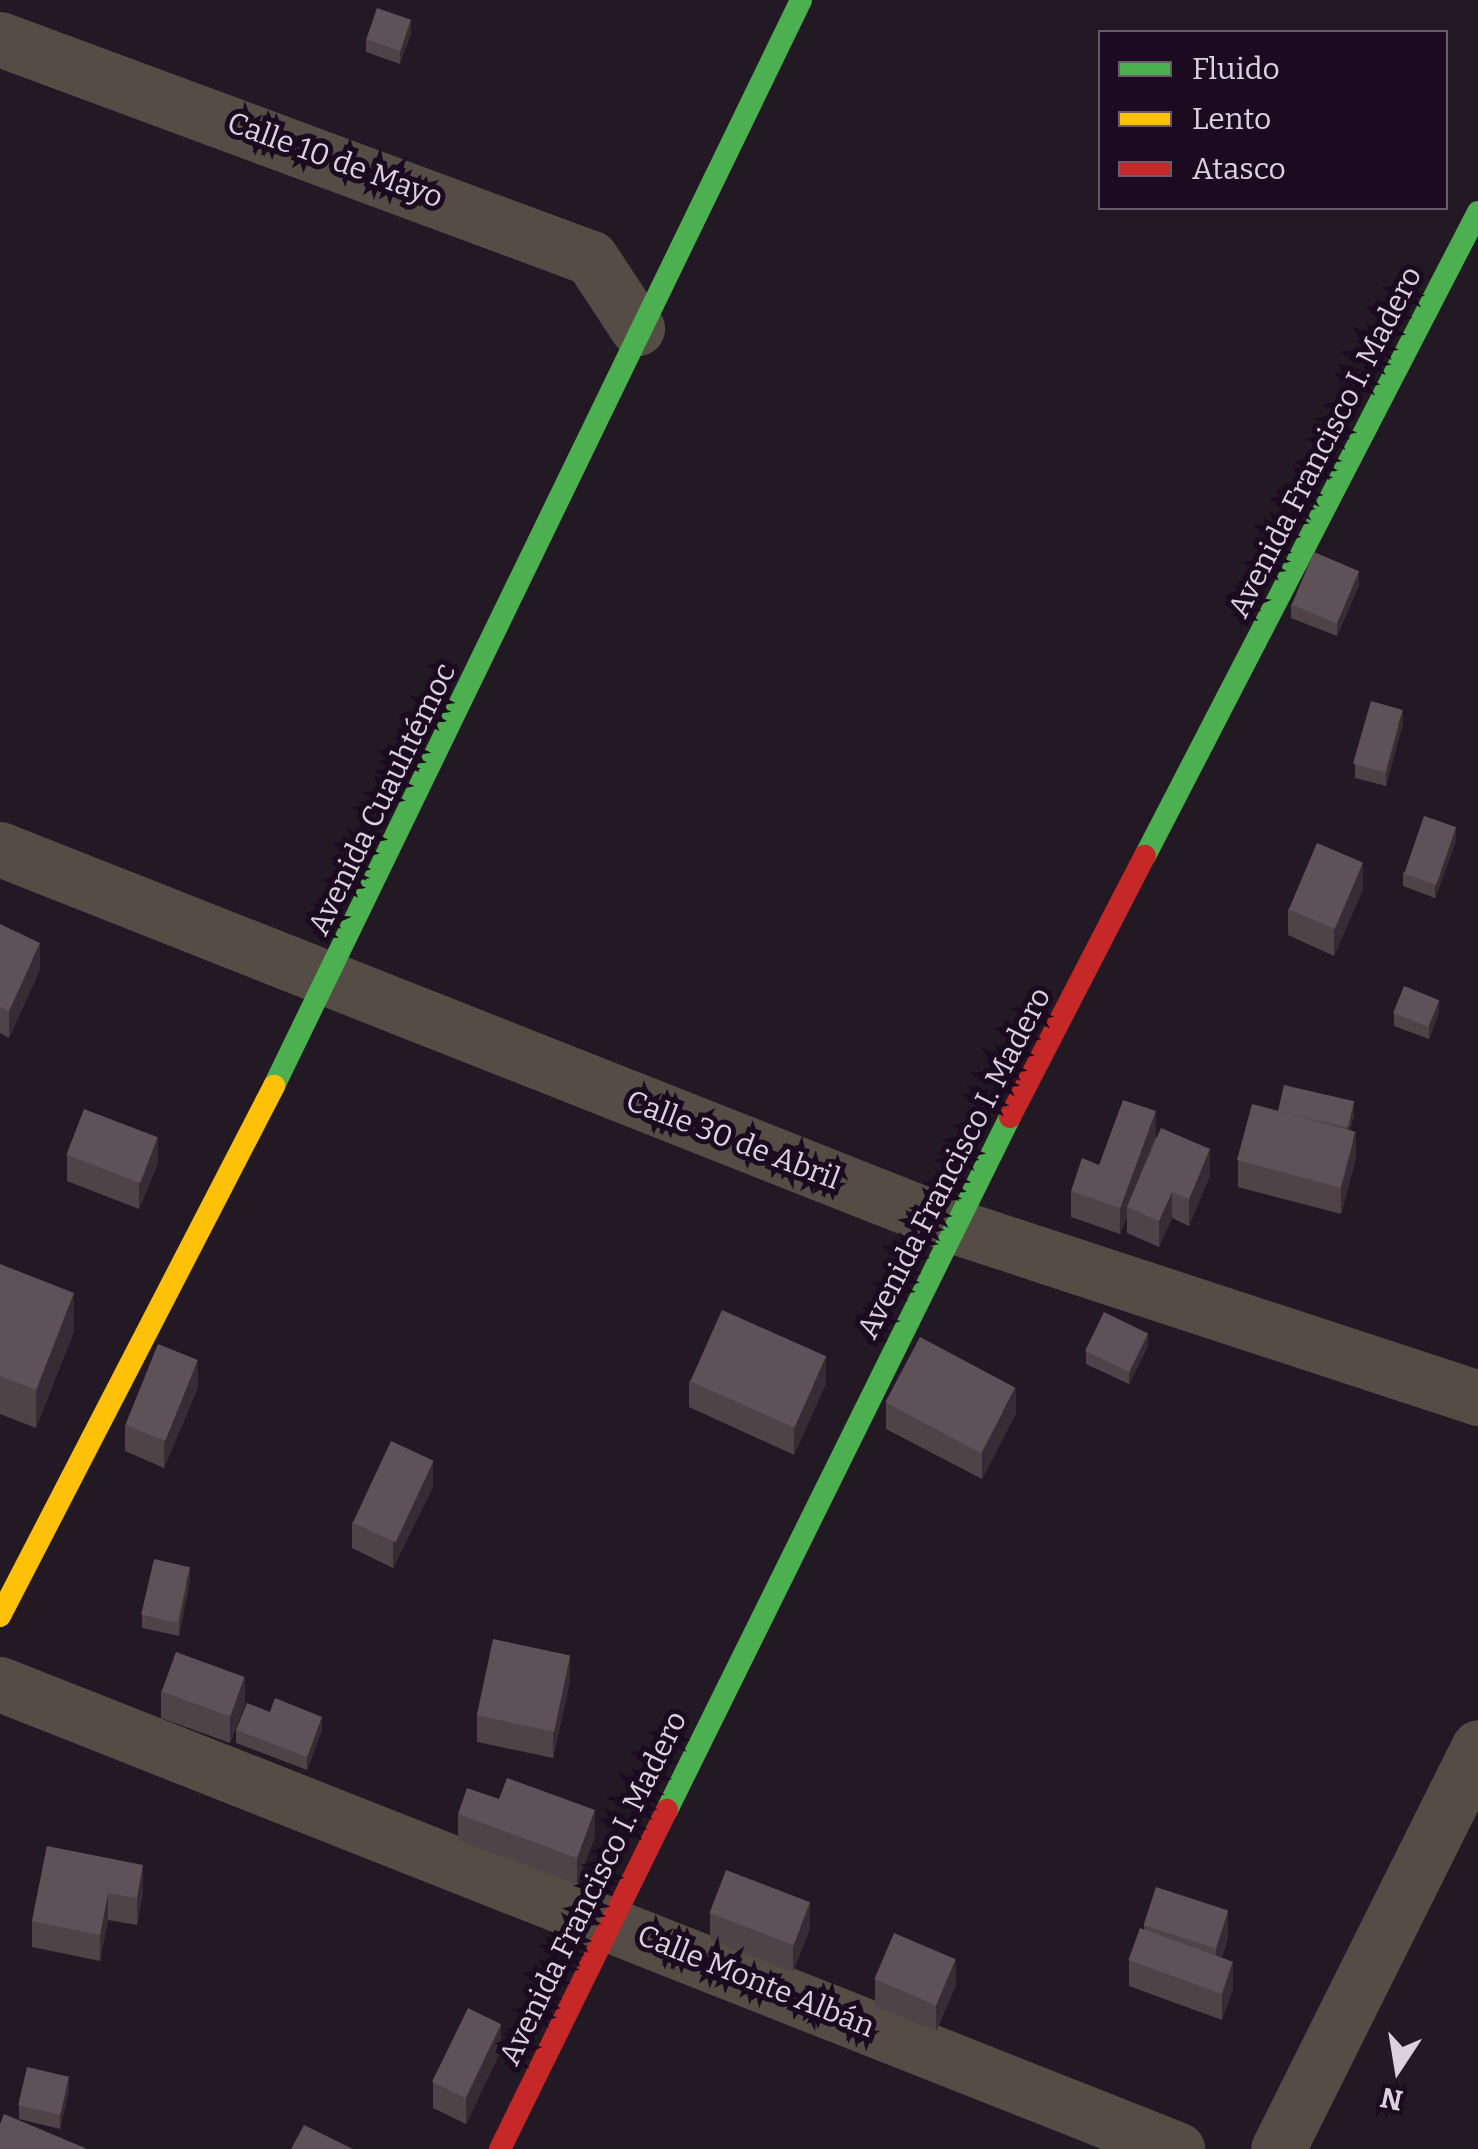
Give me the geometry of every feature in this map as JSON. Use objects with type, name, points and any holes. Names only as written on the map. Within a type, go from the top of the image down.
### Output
[{"type":"street","name":"Avenida Cuauhtémoc","points":[[0,1616],[327,981],[636,328],[801,0]]},
{"type":"street","name":"Calle 10 de Mayo","points":[[0,39],[590,258],[636,328]]},
{"type":"street","name":"Avenida Francisco I. Madero","points":[[500,2149],[608,1922],[954,1226],[1478,212]]},
{"type":"street","name":"Calle 30 de Abril","points":[[0,849],[954,1226],[1478,1398]]},
{"type":"street","name":"Calle Monte Albán","points":[[0,1684],[1176,2149]]},
{"type":"street","points":[[1278,2149],[1478,1748]]},
{"type":"building","points":[[377,8],[411,20],[400,51],[366,39]]},
{"type":"building","points":[[1314,552],[1359,571],[1337,624],[1292,604]]},
{"type":"building","points":[[1371,701],[1403,710],[1385,773],[1353,763]]},
{"type":"building","points":[[1424,816],[1456,827],[1436,885],[1404,874]]},
{"type":"building","points":[[1317,843],[1363,863],[1335,929],[1289,909]]},
{"type":"building","points":[[0,924],[40,943],[9,1011],[0,1007]]},
{"type":"building","points":[[1404,986],[1439,1000],[1428,1027],[1393,1013]]},
{"type":"building","points":[[1284,1085],[1354,1101],[1348,1128],[1278,1111]]},
{"type":"building","points":[[1123,1100],[1156,1111],[1120,1208],[1071,1191],[1082,1158],[1099,1165]]},
{"type":"building","points":[[1252,1104],[1355,1132],[1340,1188],[1237,1160]]},
{"type":"building","points":[[84,1109],[158,1137],[140,1183],[66,1155]]},
{"type":"building","points":[[1161,1128],[1210,1149],[1189,1199],[1172,1192],[1159,1221],[1127,1207]]},
{"type":"building","points":[[0,1264],[74,1293],[36,1390],[0,1376]]},
{"type":"building","points":[[722,1310],[826,1356],[794,1428],[690,1381]]},
{"type":"building","points":[[1104,1312],[1148,1333],[1129,1372],[1085,1351]]},
{"type":"building","points":[[920,1337],[1015,1388],[981,1453],[885,1402]]},
{"type":"building","points":[[158,1344],[198,1360],[165,1441],[125,1425]]},
{"type":"building","points":[[391,1441],[434,1461],[396,1542],[353,1523]]},
{"type":"building","points":[[154,1559],[190,1567],[177,1623],[141,1615]]},
{"type":"building","points":[[493,1639],[570,1655],[554,1732],[477,1715]]},
{"type":"building","points":[[176,1652],[245,1677],[230,1716],[162,1691]]},
{"type":"building","points":[[275,1698],[322,1717],[307,1757],[236,1730],[247,1703],[270,1712]]},
{"type":"building","points":[[507,1778],[595,1810],[577,1858],[458,1814],[467,1788],[499,1799]]},
{"type":"building","points":[[47,1846],[143,1865],[137,1898],[108,1893],[100,1935],[32,1921]]},
{"type":"building","points":[[726,1870],[810,1902],[794,1945],[710,1913]]},
{"type":"building","points":[[1156,1887],[1228,1910],[1216,1949],[1144,1925]]},
{"type":"building","points":[[1140,1928],[1233,1962],[1221,1994],[1128,1960]]},
{"type":"building","points":[[894,1933],[956,1959],[936,2005],[874,1979]]},
{"type":"building","points":[[468,2008],[501,2024],[465,2098],[432,2082]]},
{"type":"building","points":[[27,2067],[69,2077],[60,2115],[18,2105]]},
{"type":"building","points":[[4,2114],[85,2148],[85,2149],[0,2149]]},
{"type":"building","points":[[304,2125],[353,2149],[291,2149]]},
{"type":"traffic: fast","points":[[274,1086],[801,0]]},
{"type":"traffic: fast","points":[[1145,856],[1478,212]]},
{"type":"traffic: fast","points":[[667,1810],[1010,1117]]},
{"type":"traffic: slow","points":[[0,1616],[274,1086]]},
{"type":"traffic: jam","points":[[1010,1117],[1145,856]]},
{"type":"traffic: jam","points":[[500,2149],[667,1810]]}]
